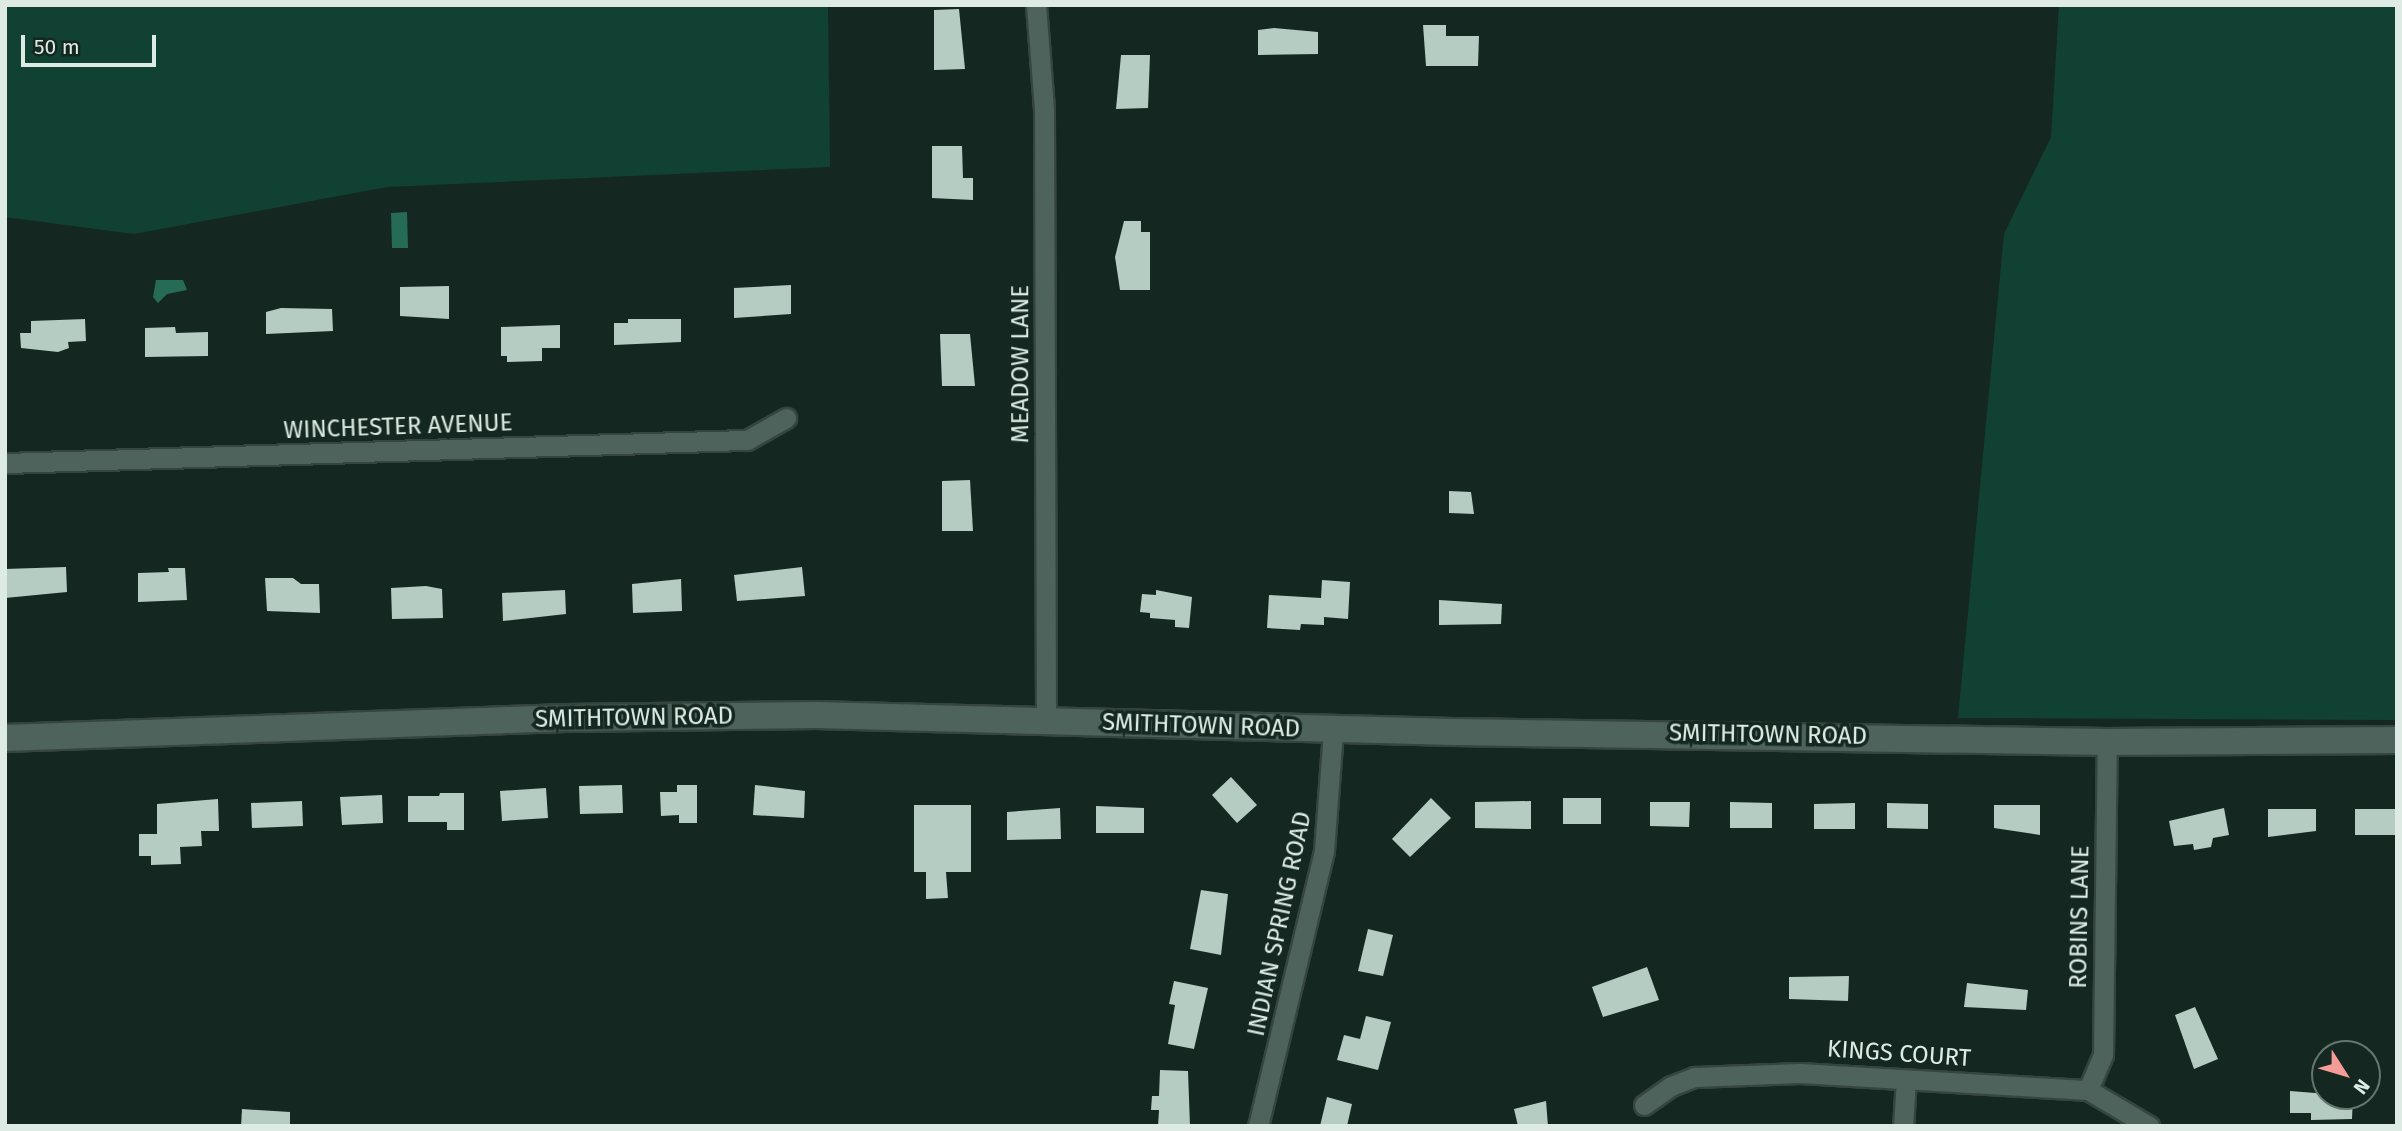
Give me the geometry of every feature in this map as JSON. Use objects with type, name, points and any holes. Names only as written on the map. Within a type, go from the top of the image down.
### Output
[{"type":"street","name":"MEADOW LANE","points":[[1037,5],[1044,110],[1046,722]]},
{"type":"street","name":"WINCHESTER AVENUE","points":[[5,463],[747,440],[786,418]]},
{"type":"street","name":"SMITHTOWN ROAD","points":[[5,738],[566,718],[816,715],[1333,730],[2107,742],[2397,740]]},
{"type":"street","name":"INDIAN SPRING ROAD","points":[[1258,1126],[1324,851],[1333,730]]},
{"type":"street","name":"ROBINS LANE","points":[[2088,1090],[2103,1055],[2107,742]]},
{"type":"street","name":"KINGS COURT","points":[[1644,1105],[1671,1086],[1695,1077],[1800,1073],[2088,1090],[2149,1126]]},
{"type":"street","points":[[1903,1126],[1906,1080]]},
{"type":"shaded area","points":[[5,5],[828,5],[830,167],[387,187],[134,234],[5,217]]},
{"type":"shaded area","points":[[2059,5],[2397,5],[2397,720],[1958,718],[2004,234],[2051,137]]},
{"type":"shaded area","points":[[407,212],[408,248],[392,248],[391,213]]},
{"type":"shaded area","points":[[156,280],[183,280],[187,290],[167,294],[158,303],[153,297]]},
{"type":"building","points":[[959,9],[965,69],[934,70],[934,10]]},
{"type":"building","points":[[1423,25],[1446,25],[1446,36],[1479,36],[1478,66],[1426,66]]},
{"type":"building","points":[[1274,28],[1318,32],[1318,54],[1258,55],[1258,30]]},
{"type":"building","points":[[1121,55],[1150,55],[1148,108],[1116,109]]},
{"type":"building","points":[[932,146],[962,146],[963,178],[973,178],[973,200],[932,198]]},
{"type":"building","points":[[1124,221],[1141,221],[1141,232],[1150,232],[1150,290],[1120,290],[1115,257]]},
{"type":"building","points":[[791,285],[791,314],[734,318],[734,288]]},
{"type":"building","points":[[449,286],[449,319],[400,316],[400,287]]},
{"type":"building","points":[[281,308],[332,309],[333,331],[266,334],[266,312]]},
{"type":"building","points":[[85,319],[86,341],[68,342],[69,348],[58,352],[21,348],[20,333],[31,333],[31,321]]},
{"type":"building","points":[[628,319],[681,319],[681,342],[614,345],[614,323],[628,323]]},
{"type":"building","points":[[560,325],[560,348],[542,348],[542,361],[507,362],[507,356],[501,356],[501,327]]},
{"type":"building","points":[[175,327],[176,333],[208,332],[208,356],[145,357],[145,328]]},
{"type":"building","points":[[940,334],[970,334],[975,386],[942,386]]},
{"type":"building","points":[[970,480],[973,531],[942,531],[942,481]]},
{"type":"building","points":[[1449,491],[1471,492],[1474,514],[1449,513]]},
{"type":"building","points":[[66,567],[67,592],[5,598],[5,569]]},
{"type":"building","points":[[802,567],[805,596],[737,601],[734,575]]},
{"type":"building","points":[[168,568],[185,568],[187,600],[138,602],[138,573],[169,572]]},
{"type":"building","points":[[265,578],[293,578],[301,584],[319,584],[320,613],[267,611]]},
{"type":"building","points":[[681,579],[682,611],[633,613],[632,584]]},
{"type":"building","points":[[1322,580],[1350,582],[1348,619],[1324,617],[1324,625],[1301,624],[1300,630],[1267,628],[1269,595],[1321,598]]},
{"type":"building","points":[[426,586],[442,589],[443,618],[392,619],[391,588]]},
{"type":"building","points":[[565,590],[566,614],[503,621],[502,593]]},
{"type":"building","points":[[1156,590],[1192,597],[1189,628],[1175,627],[1175,620],[1150,618],[1150,613],[1140,612],[1142,594],[1156,595]]},
{"type":"building","points":[[1439,600],[1502,604],[1501,624],[1439,625]]},
{"type":"building","points":[[1231,777],[1257,805],[1237,823],[1212,795]]},
{"type":"building","points":[[622,785],[623,813],[580,814],[579,786]]},
{"type":"building","points":[[677,785],[697,785],[697,823],[679,823],[679,815],[661,816],[660,792],[677,792]]},
{"type":"building","points":[[755,785],[805,791],[804,818],[753,815]]},
{"type":"building","points":[[546,788],[548,818],[502,821],[500,791]]},
{"type":"building","points":[[440,793],[464,793],[464,830],[447,830],[447,822],[408,822],[408,796],[439,796]]},
{"type":"building","points":[[382,795],[383,823],[342,825],[340,797]]},
{"type":"building","points":[[1431,798],[1451,818],[1410,857],[1392,839]]},
{"type":"building","points":[[1563,798],[1601,798],[1601,824],[1563,824]]},
{"type":"building","points":[[218,799],[219,831],[201,831],[202,846],[180,847],[181,864],[151,865],[151,856],[139,856],[139,834],[157,834],[157,804]]},
{"type":"building","points":[[302,801],[303,826],[252,828],[251,803]]},
{"type":"building","points":[[1531,801],[1531,829],[1475,828],[1475,802]]},
{"type":"building","points":[[1650,802],[1690,802],[1689,827],[1650,826]]},
{"type":"building","points":[[1730,802],[1772,803],[1772,828],[1730,828]]},
{"type":"building","points":[[1855,803],[1855,829],[1814,829],[1814,804]]},
{"type":"building","points":[[1887,803],[1928,804],[1928,829],[1887,828]]},
{"type":"building","points":[[914,805],[971,805],[971,872],[946,872],[948,898],[926,899],[926,872],[914,872]]},
{"type":"building","points":[[1994,805],[2040,805],[2040,835],[1994,828]]},
{"type":"building","points":[[1096,806],[1144,808],[1144,833],[1096,833]]},
{"type":"building","points":[[1060,808],[1061,839],[1007,840],[1007,812]]},
{"type":"building","points":[[2224,808],[2229,835],[2213,838],[2211,847],[2194,850],[2193,844],[2174,846],[2169,821]]},
{"type":"building","points":[[2268,809],[2316,809],[2316,831],[2268,837]]},
{"type":"building","points":[[2355,809],[2396,809],[2396,835],[2355,835]]},
{"type":"building","points":[[1201,890],[1228,894],[1221,955],[1190,949]]},
{"type":"building","points":[[1368,929],[1393,935],[1383,976],[1358,971]]},
{"type":"building","points":[[1647,967],[1659,1000],[1603,1017],[1592,987]]},
{"type":"building","points":[[1849,976],[1848,1001],[1789,999],[1789,977]]},
{"type":"building","points":[[1174,981],[1208,988],[1194,1049],[1168,1044],[1175,1005],[1169,1004]]},
{"type":"building","points":[[1967,983],[2028,990],[2026,1010],[1964,1007]]},
{"type":"building","points":[[2195,1007],[2218,1059],[2194,1069],[2175,1015]]},
{"type":"building","points":[[1366,1016],[1391,1022],[1378,1070],[1337,1060],[1344,1035],[1360,1039]]},
{"type":"building","points":[[1160,1070],[1188,1071],[1190,1126],[1158,1126],[1159,1110],[1151,1110],[1152,1096],[1159,1096]]},
{"type":"building","points":[[2290,1091],[2311,1093],[2311,1110],[2352,1110],[2352,1119],[2311,1120],[2311,1113],[2290,1113]]},
{"type":"building","points":[[1327,1097],[1352,1104],[1347,1126],[1320,1126]]},
{"type":"building","points":[[1546,1101],[1548,1126],[1518,1126],[1514,1109]]},
{"type":"building","points":[[242,1109],[290,1112],[290,1126],[241,1126]]}]
